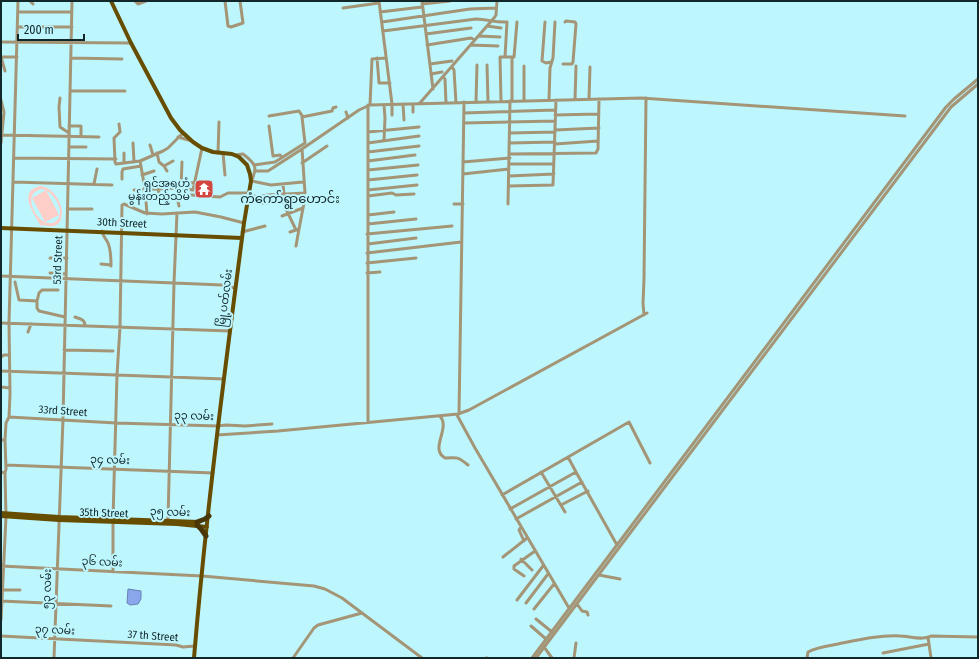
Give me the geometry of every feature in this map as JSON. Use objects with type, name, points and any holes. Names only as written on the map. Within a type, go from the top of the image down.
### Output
[{"type":"highway","points":[[206,536],[197,524],[209,516]]},
{"type":"main road","points":[[111,1],[130,43],[171,118],[193,142],[202,148],[234,155]]},
{"type":"main road","name":"မြို့ပတ်လမ်း","points":[[194,658],[218,426],[242,232],[251,183],[248,168],[242,159],[234,155]]},
{"type":"main road","name":"30th Street","points":[[1,228],[242,238]]},
{"type":"main road","points":[[3,515],[59,518]]},
{"type":"main road","name":"၃၅ လမ်း","points":[[59,518],[168,520],[177,522]]},
{"type":"main road","name":"35th Street","points":[[113,520],[177,522],[207,525]]},
{"type":"street","points":[[1,620],[3,485],[6,465],[3,440],[6,423],[9,417],[10,388],[9,355],[18,1]]},
{"type":"street","name":"53rd Street","points":[[59,518],[68,230],[68,159],[72,1]]},
{"type":"street","points":[[135,1],[138,4],[146,1]]},
{"type":"street","points":[[225,1],[228,26],[231,27],[243,23],[240,1]]},
{"type":"street","points":[[380,12],[422,4],[450,1]]},
{"type":"street","points":[[419,104],[488,26],[496,15],[497,1]]},
{"type":"street","points":[[343,8],[379,2],[390,83],[392,115]]},
{"type":"street","points":[[422,4],[433,89]]},
{"type":"street","points":[[382,22],[470,9],[496,8]]},
{"type":"street","points":[[18,12],[72,12]]},
{"type":"street","points":[[383,31],[476,19],[486,19],[508,23],[505,57]]},
{"type":"street","points":[[508,204],[512,58],[514,57],[518,22]]},
{"type":"street","points":[[545,22],[542,61],[546,63],[551,62]]},
{"type":"street","points":[[549,100],[555,22]]},
{"type":"street","points":[[563,64],[572,64],[573,62],[576,24],[575,22],[565,22]]},
{"type":"street","points":[[488,26],[501,28]]},
{"type":"street","points":[[18,27],[72,27]]},
{"type":"street","points":[[426,34],[471,28]]},
{"type":"street","points":[[479,36],[500,36]]},
{"type":"street","points":[[427,45],[471,38],[475,40]]},
{"type":"street","points":[[1,42],[130,43]]},
{"type":"street","points":[[470,45],[498,46]]},
{"type":"street","points":[[5,71],[1,57],[17,57]]},
{"type":"street","points":[[501,101],[500,57],[512,58]]},
{"type":"street","points":[[71,58],[122,59]]},
{"type":"street","points":[[377,58],[379,83],[390,83]]},
{"type":"street","points":[[368,422],[367,234],[369,105],[370,87],[372,83],[372,59],[386,58]]},
{"type":"street","points":[[430,64],[452,60]]},
{"type":"street","points":[[476,65],[476,102]]},
{"type":"street","points":[[487,65],[488,102]]},
{"type":"street","points":[[524,66],[524,101]]},
{"type":"street","points":[[575,100],[576,66]]},
{"type":"street","points":[[452,67],[454,70],[456,103]]},
{"type":"street","points":[[589,99],[590,67]]},
{"type":"street","points":[[431,74],[442,72]]},
{"type":"street","points":[[443,77],[445,79],[446,103]]},
{"type":"street","points":[[536,658],[546,639],[568,608],[809,292],[946,107],[978,79]]},
{"type":"street","points":[[532,658],[544,647],[577,604],[951,107],[978,84]]},
{"type":"street","points":[[70,91],[126,91]]},
{"type":"street","points":[[60,98],[58,107],[60,127],[69,135]]},
{"type":"street","points":[[218,435],[278,431],[458,414],[469,410],[645,314],[643,303],[646,98]]},
{"type":"street","points":[[256,171],[268,171],[369,105],[646,98],[905,116]]},
{"type":"street","points":[[510,154],[596,153],[598,151],[599,99]]},
{"type":"street","points":[[1,100],[4,117],[1,143]]},
{"type":"street","points":[[509,186],[553,185],[556,100]]},
{"type":"street","points":[[464,102],[458,414],[521,527],[526,539],[535,550],[568,608]]},
{"type":"street","points":[[403,104],[404,120]]},
{"type":"street","points":[[413,104],[413,112]]},
{"type":"street","points":[[384,105],[384,141]]},
{"type":"street","points":[[303,117],[332,111],[333,108],[336,107]]},
{"type":"street","points":[[464,113],[555,110]]},
{"type":"street","points":[[254,165],[275,162],[305,143],[303,117],[299,111],[269,116]]},
{"type":"street","points":[[346,112],[348,118]]},
{"type":"street","points":[[555,115],[599,114]]},
{"type":"street","points":[[464,123],[555,121]]},
{"type":"street","points":[[219,122],[221,153],[225,175]]},
{"type":"street","points":[[119,124],[120,132],[114,138],[116,164],[140,161],[168,148],[183,132]]},
{"type":"street","points":[[69,126],[81,126],[82,136]]},
{"type":"street","points":[[269,126],[273,156],[282,157]]},
{"type":"street","points":[[368,132],[419,127]]},
{"type":"street","points":[[510,133],[599,128]]},
{"type":"street","points":[[2,137],[15,135],[69,135],[99,137]]},
{"type":"street","points":[[368,143],[419,136]]},
{"type":"street","points":[[178,137],[193,142]]},
{"type":"street","points":[[510,143],[598,141]]},
{"type":"street","points":[[133,143],[134,162]]},
{"type":"street","points":[[150,145],[159,162],[167,171]]},
{"type":"street","points":[[69,146],[86,147]]},
{"type":"street","points":[[302,163],[327,146]]},
{"type":"street","points":[[368,152],[419,146]]},
{"type":"street","points":[[134,190],[181,188],[193,190],[202,148]]},
{"type":"street","points":[[296,246],[305,198],[302,149]]},
{"type":"street","points":[[124,153],[124,163]]},
{"type":"street","points":[[234,155],[243,154],[256,168],[251,183],[266,185],[304,182]]},
{"type":"street","points":[[368,161],[415,155]]},
{"type":"street","points":[[14,158],[116,160]]},
{"type":"street","points":[[463,162],[510,158]]},
{"type":"street","points":[[140,161],[145,189],[147,214]]},
{"type":"street","points":[[164,166],[173,161]]},
{"type":"street","points":[[181,188],[182,162]]},
{"type":"street","points":[[510,164],[554,164]]},
{"type":"street","points":[[368,170],[418,165]]},
{"type":"street","points":[[122,179],[123,169],[141,166]]},
{"type":"street","points":[[94,184],[97,169]]},
{"type":"street","points":[[463,174],[509,169]]},
{"type":"street","points":[[142,175],[154,171]]},
{"type":"street","points":[[509,176],[554,174]]},
{"type":"street","points":[[368,180],[417,175]]},
{"type":"street","points":[[14,182],[112,185]]},
{"type":"street","points":[[182,182],[195,183]]},
{"type":"street","points":[[283,184],[284,202],[288,214],[298,229]]},
{"type":"street","points":[[368,190],[417,185]]},
{"type":"street","points":[[175,188],[179,206]]},
{"type":"street","points":[[158,189],[160,197]]},
{"type":"street","points":[[191,195],[220,197],[228,193],[249,194],[258,197],[305,193]]},
{"type":"street","points":[[368,196],[392,193],[396,195],[414,194]]},
{"type":"street","points":[[262,204],[305,198]]},
{"type":"street","points":[[113,572],[113,520],[117,375],[120,327],[122,204],[147,214],[195,212],[210,214],[244,223]]},
{"type":"street","points":[[454,204],[462,204]]},
{"type":"street","points":[[282,216],[303,208]]},
{"type":"street","points":[[68,209],[92,209]]},
{"type":"street","points":[[368,215],[394,212]]},
{"type":"street","points":[[168,520],[172,329],[177,213]]},
{"type":"street","points":[[368,224],[416,219]]},
{"type":"street","points":[[242,232],[265,226]]},
{"type":"street","points":[[367,234],[452,226]]},
{"type":"street","points":[[290,232],[298,229]]},
{"type":"street","points":[[101,264],[111,265],[110,249],[106,240],[103,238],[102,231]]},
{"type":"street","points":[[368,244],[416,238]]},
{"type":"street","points":[[367,253],[461,242]]},
{"type":"street","points":[[50,258],[66,258]]},
{"type":"street","points":[[367,263],[416,258]]},
{"type":"street","points":[[367,273],[380,272]]},
{"type":"street","points":[[50,273],[66,274]]},
{"type":"street","points":[[1,276],[222,285],[235,288]]},
{"type":"street","points":[[15,282],[19,300],[38,301]]},
{"type":"street","points":[[58,290],[42,290],[39,293],[38,308],[39,310],[65,317]]},
{"type":"street","points":[[75,318],[84,321],[85,326]]},
{"type":"street","points":[[1,323],[230,331]]},
{"type":"street","points":[[28,332],[31,324]]},
{"type":"street","points":[[64,350],[113,351]]},
{"type":"street","points":[[1,357],[4,355],[9,355]]},
{"type":"street","points":[[1,371],[64,372],[171,378],[224,379]]},
{"type":"street","points":[[1,387],[10,388]]},
{"type":"street","points":[[440,416],[443,421],[439,445],[440,455],[445,458],[459,458],[468,465]]},
{"type":"street","name":"33rd Street","points":[[9,417],[116,423]]},
{"type":"street","points":[[502,495],[629,422],[650,463]]},
{"type":"street","name":"၃၃ လမ်း","points":[[116,423],[218,426],[272,424]]},
{"type":"street","points":[[568,457],[617,545]]},
{"type":"street","name":"၃၄ လမ်း","points":[[6,465],[213,473]]},
{"type":"street","points":[[1,472],[5,473]]},
{"type":"street","points":[[541,472],[565,512]]},
{"type":"street","points":[[510,509],[576,472]]},
{"type":"street","points":[[516,520],[582,482]]},
{"type":"street","points":[[561,505],[588,491]]},
{"type":"street","name":"၅၃ လမ်း","points":[[54,658],[59,518]]},
{"type":"street","points":[[503,556],[526,539]]},
{"type":"street","points":[[524,576],[514,567],[535,550]]},
{"type":"street","points":[[521,560],[532,570]]},
{"type":"street","name":"၃၆ လမ်း","points":[[2,566],[202,576],[321,588],[342,598],[422,658]]},
{"type":"street","points":[[517,600],[543,566]]},
{"type":"street","points":[[526,603],[548,574]]},
{"type":"street","points":[[599,575],[620,579]]},
{"type":"street","points":[[534,609],[554,584]]},
{"type":"street","points":[[2,590],[20,590]]},
{"type":"street","points":[[1,601],[111,606]]},
{"type":"street","points":[[577,604],[582,611],[587,612],[588,615]]},
{"type":"street","points":[[293,658],[314,628],[318,625],[362,612]]},
{"type":"street","points":[[536,619],[552,632]]},
{"type":"street","points":[[531,626],[546,639]]},
{"type":"street","name":"၃၇ လမ်း","points":[[1,636],[109,642]]},
{"type":"street","points":[[807,658],[807,653],[812,650],[854,640],[899,636],[978,637]]},
{"type":"street","points":[[928,637],[930,658]]},
{"type":"street","name":"37 th Street","points":[[109,642],[176,645],[183,647],[195,646]]},
{"type":"street","points":[[574,658],[576,643]]},
{"type":"street","points":[[883,653],[929,644]]},
{"type":"street","points":[[544,647],[552,658]]},
{"type":"street","points":[[574,653],[580,653]]},
{"type":"shaded area","points":[[40,186],[55,194],[62,210],[62,218],[59,223],[52,226],[41,226],[29,203],[29,193],[33,189]],"holes":[[[42,189],[46,190],[58,203],[60,208],[59,218],[55,222],[49,223],[43,221],[38,217],[32,204],[32,197],[35,192]]]},
{"type":"shaded area","points":[[46,190],[59,215],[45,222],[32,198]]},
{"type":"water","points":[[128,589],[141,591],[141,599],[138,604],[130,605],[127,603]]},
{"type":"place","name":"ရှင်အရဟံ မွန်းတည့်သိမ်","points":[[204,189]]},
{"type":"district","name":"ကံကော်ရွာဟောင်း","points":[[290,198]]}]
